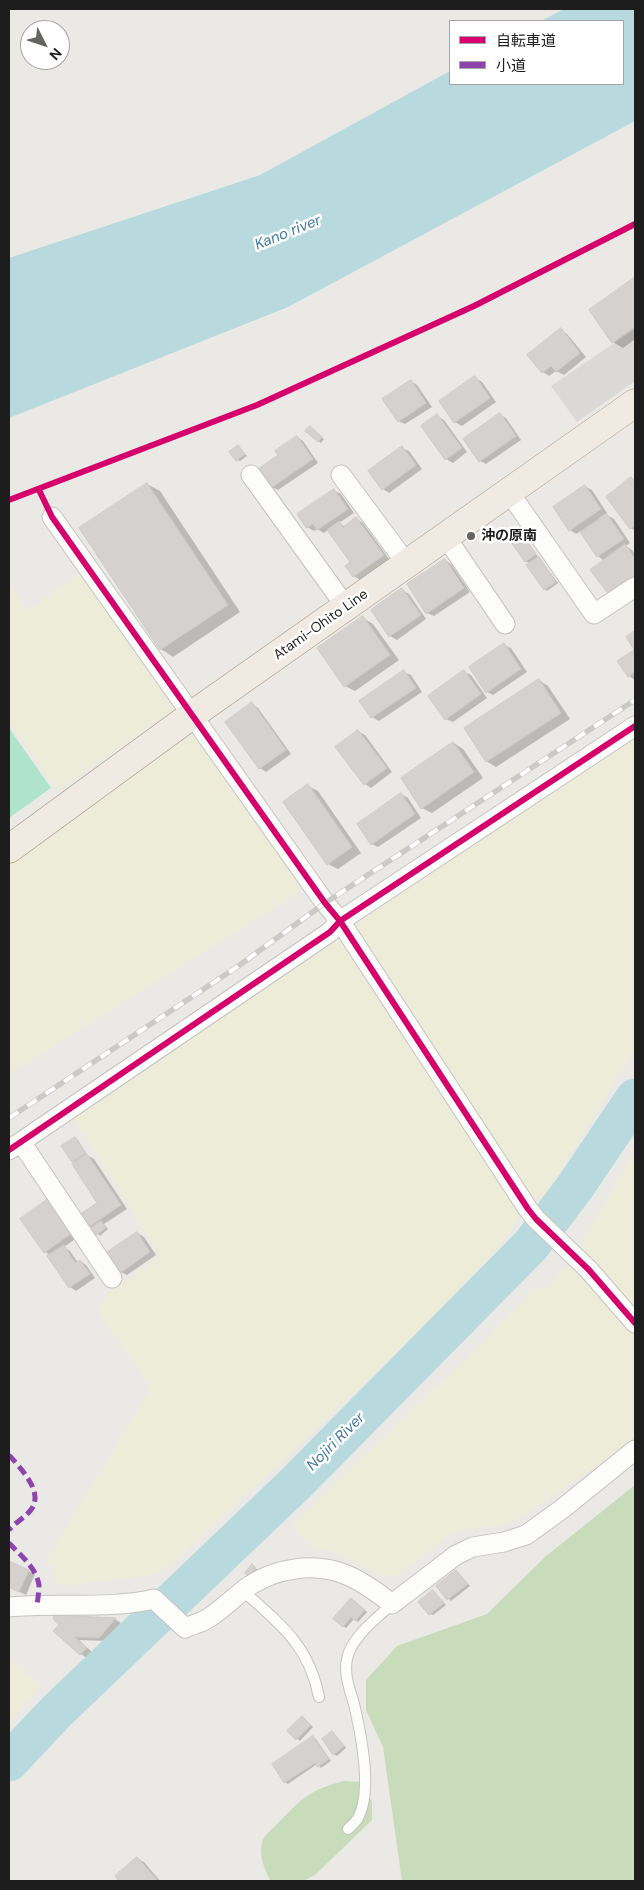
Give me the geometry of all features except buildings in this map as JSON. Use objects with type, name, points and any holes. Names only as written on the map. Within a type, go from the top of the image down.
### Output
[{"type":"main road","name":"Atami-Ohito Line","points":[[9,849],[192,715],[635,403]]},
{"type":"street","points":[[251,475],[346,607]]},
{"type":"street","points":[[341,476],[407,564]]},
{"type":"street","points":[[509,492],[594,614],[635,588]]},
{"type":"street","points":[[52,517],[325,904],[340,921],[536,1219],[589,1270],[635,1323]]},
{"type":"street","points":[[446,537],[505,624]]},
{"type":"street","points":[[112,1278],[15,1146],[330,932],[340,921],[635,726]]},
{"type":"street","points":[[9,1607],[27,1605],[131,1604],[154,1599],[186,1628],[207,1619],[250,1585],[279,1571],[311,1566],[329,1568],[349,1576],[374,1589],[392,1604],[456,1554],[473,1547],[504,1542],[526,1535],[562,1509],[635,1450]]},
{"type":"lane","points":[[242,1591],[283,1627],[300,1647],[312,1668],[319,1697]]},
{"type":"lane","points":[[348,1829],[358,1818],[364,1801],[365,1774],[357,1716],[346,1676],[346,1662],[357,1639],[392,1604]]},
{"type":"shaded area","points":[[635,329],[635,381],[577,422],[551,386]]},
{"type":"green space","points":[[81,573],[173,709],[58,790],[9,722],[9,585],[27,611]]},
{"type":"green space","points":[[9,728],[51,788],[9,818]]},
{"type":"green space","points":[[193,735],[302,887],[293,896],[9,1074],[9,864]]},
{"type":"green space","points":[[635,737],[635,1048],[569,1157],[542,1197],[536,1198],[526,1189],[356,932],[360,921],[517,814]]},
{"type":"green space","points":[[339,932],[518,1207],[517,1222],[495,1252],[431,1318],[294,1450],[171,1564],[157,1574],[67,1585],[57,1584],[54,1580],[55,1572],[48,1561],[51,1553],[148,1394],[149,1384],[100,1315],[99,1309],[109,1293],[161,1256],[70,1113]]},
{"type":"green space","points":[[635,1151],[635,1310],[581,1250],[585,1238]]},
{"type":"green space","points":[[569,1265],[635,1336],[635,1436],[622,1448],[515,1521],[498,1526],[470,1528],[451,1533],[399,1575],[380,1576],[335,1552],[314,1548],[291,1525],[463,1362],[537,1287],[545,1290],[561,1271]]},
{"type":"green space","points":[[635,1485],[635,1881],[402,1881],[383,1747],[366,1710],[366,1680],[397,1646],[487,1614],[545,1557]]},
{"type":"green space","points":[[9,1658],[40,1687],[9,1720]]},
{"type":"green space","points":[[344,1781],[361,1782],[372,1802],[372,1820],[315,1875],[303,1881],[271,1881],[261,1854],[264,1838],[308,1795],[324,1787]]},
{"type":"water","name":"Kano river","points":[[564,9],[635,9],[635,121],[288,307],[9,418],[9,258],[260,175],[449,72],[449,85],[624,85],[624,20],[543,20]]},
{"type":"waterway","name":"Nojiri River","points":[[9,1762],[57,1711],[295,1484],[531,1245],[575,1187],[635,1098]]},
{"type":"railway","points":[[9,1118],[237,967],[325,903],[635,700]]},
{"type":"marked path","points":[[9,1455],[30,1481],[35,1496],[34,1504],[30,1511],[9,1530]]},
{"type":"marked path","points":[[9,1543],[35,1573],[39,1585],[37,1605]]},
{"type":"cycle path","points":[[9,500],[257,405],[474,306],[635,224]]},
{"type":"cycle path","points":[[39,490],[52,517],[325,903],[340,921],[528,1209],[589,1270],[635,1323]]},
{"type":"cycle path","points":[[9,1150],[330,932],[340,921],[635,726]]},
{"type":"place","name":"沖の原南","points":[[471,536]]}]
